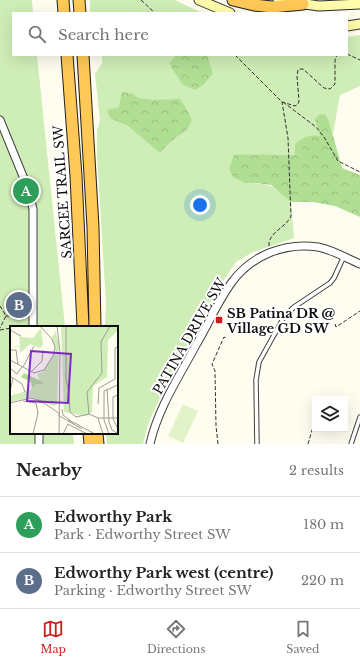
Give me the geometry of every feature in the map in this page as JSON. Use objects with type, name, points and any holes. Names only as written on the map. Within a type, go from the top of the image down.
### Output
[{"type":"highway","points":[[233,0],[254,5],[272,7],[303,4]]},
{"type":"highway","name":"SARCEE TRAIL SW","points":[[67,56],[76,176],[83,326]]},
{"type":"highway","points":[[83,56],[93,227],[95,326]]},
{"type":"highway","points":[[89,434],[90,444]]},
{"type":"highway","points":[[97,434],[98,444]]},
{"type":"main road","points":[[199,0],[228,12]]},
{"type":"main road","points":[[278,0],[303,4],[334,6],[360,4]]},
{"type":"main road","points":[[348,26],[360,24]]},
{"type":"street","points":[[0,120],[27,186],[33,209],[33,326]]},
{"type":"street","name":"PATINA DRIVE SW","points":[[150,444],[160,413],[229,288],[248,266],[271,252],[303,246],[326,249],[360,264]]},
{"type":"lane","points":[[257,444],[256,380],[259,362],[284,317],[294,307],[330,283],[334,278],[344,256]]},
{"type":"lane","points":[[351,444],[360,417]]},
{"type":"path","points":[[141,0],[154,12]]},
{"type":"path","points":[[348,54],[360,60]]},
{"type":"path","points":[[236,56],[282,102],[316,127],[324,137],[338,161],[360,172]]},
{"type":"path","points":[[282,102],[295,106],[298,104],[299,92],[297,76],[300,68],[324,88],[329,90],[333,88],[335,84],[335,60],[337,56]]},
{"type":"path","points":[[271,252],[269,240],[273,234],[286,225],[291,216],[288,138],[282,102]]},
{"type":"path","points":[[0,306],[6,316]]},
{"type":"path","points":[[335,324],[336,327],[359,312],[356,309]]},
{"type":"path","points":[[6,316],[17,316]]},
{"type":"path","points":[[6,316],[0,329],[10,328]]},
{"type":"path","points":[[218,444],[217,386],[215,371],[212,364],[224,337],[226,338]]},
{"type":"path","points":[[308,444],[312,430]]},
{"type":"green space","points":[[0,0],[32,0],[33,12],[12,12],[12,56],[37,56],[65,326],[10,326],[10,434],[73,434],[74,444],[0,444]]},
{"type":"green space","points":[[90,0],[175,0],[200,12],[90,12]]},
{"type":"green space","points":[[360,35],[360,86],[340,95],[333,134],[326,115],[320,136],[296,155],[280,156],[246,154],[245,183],[271,186],[291,202],[294,238],[253,252],[236,262],[219,287],[162,393],[148,424],[143,444],[107,444],[106,434],[118,434],[118,326],[105,326],[106,303],[97,155],[97,130],[100,121],[95,74],[102,63],[102,56],[348,56],[348,37]]},
{"type":"green space","points":[[176,56],[207,56],[213,74],[203,85],[195,90],[182,84],[169,63]]},
{"type":"green space","points":[[122,92],[133,94],[138,98],[154,100],[180,99],[192,120],[190,125],[160,153],[128,126],[110,118],[107,110],[119,107]]},
{"type":"green space","points":[[320,114],[326,115],[329,121],[342,168],[360,175],[360,217],[335,206],[313,202],[291,202],[271,185],[245,183],[233,177],[229,169],[234,155],[295,155],[295,144],[306,137],[320,136],[315,119]]},
{"type":"green space","points":[[183,404],[198,411],[183,443],[168,436]]},
{"type":"place","name":"Edworthy Park","points":[[26,191]]},
{"type":"place","name":"Edworthy Park west (centre)","points":[[19,305]]},
{"type":"place","name":"SB Patina DR @ Village GD SW","points":[[219,320]]}]
